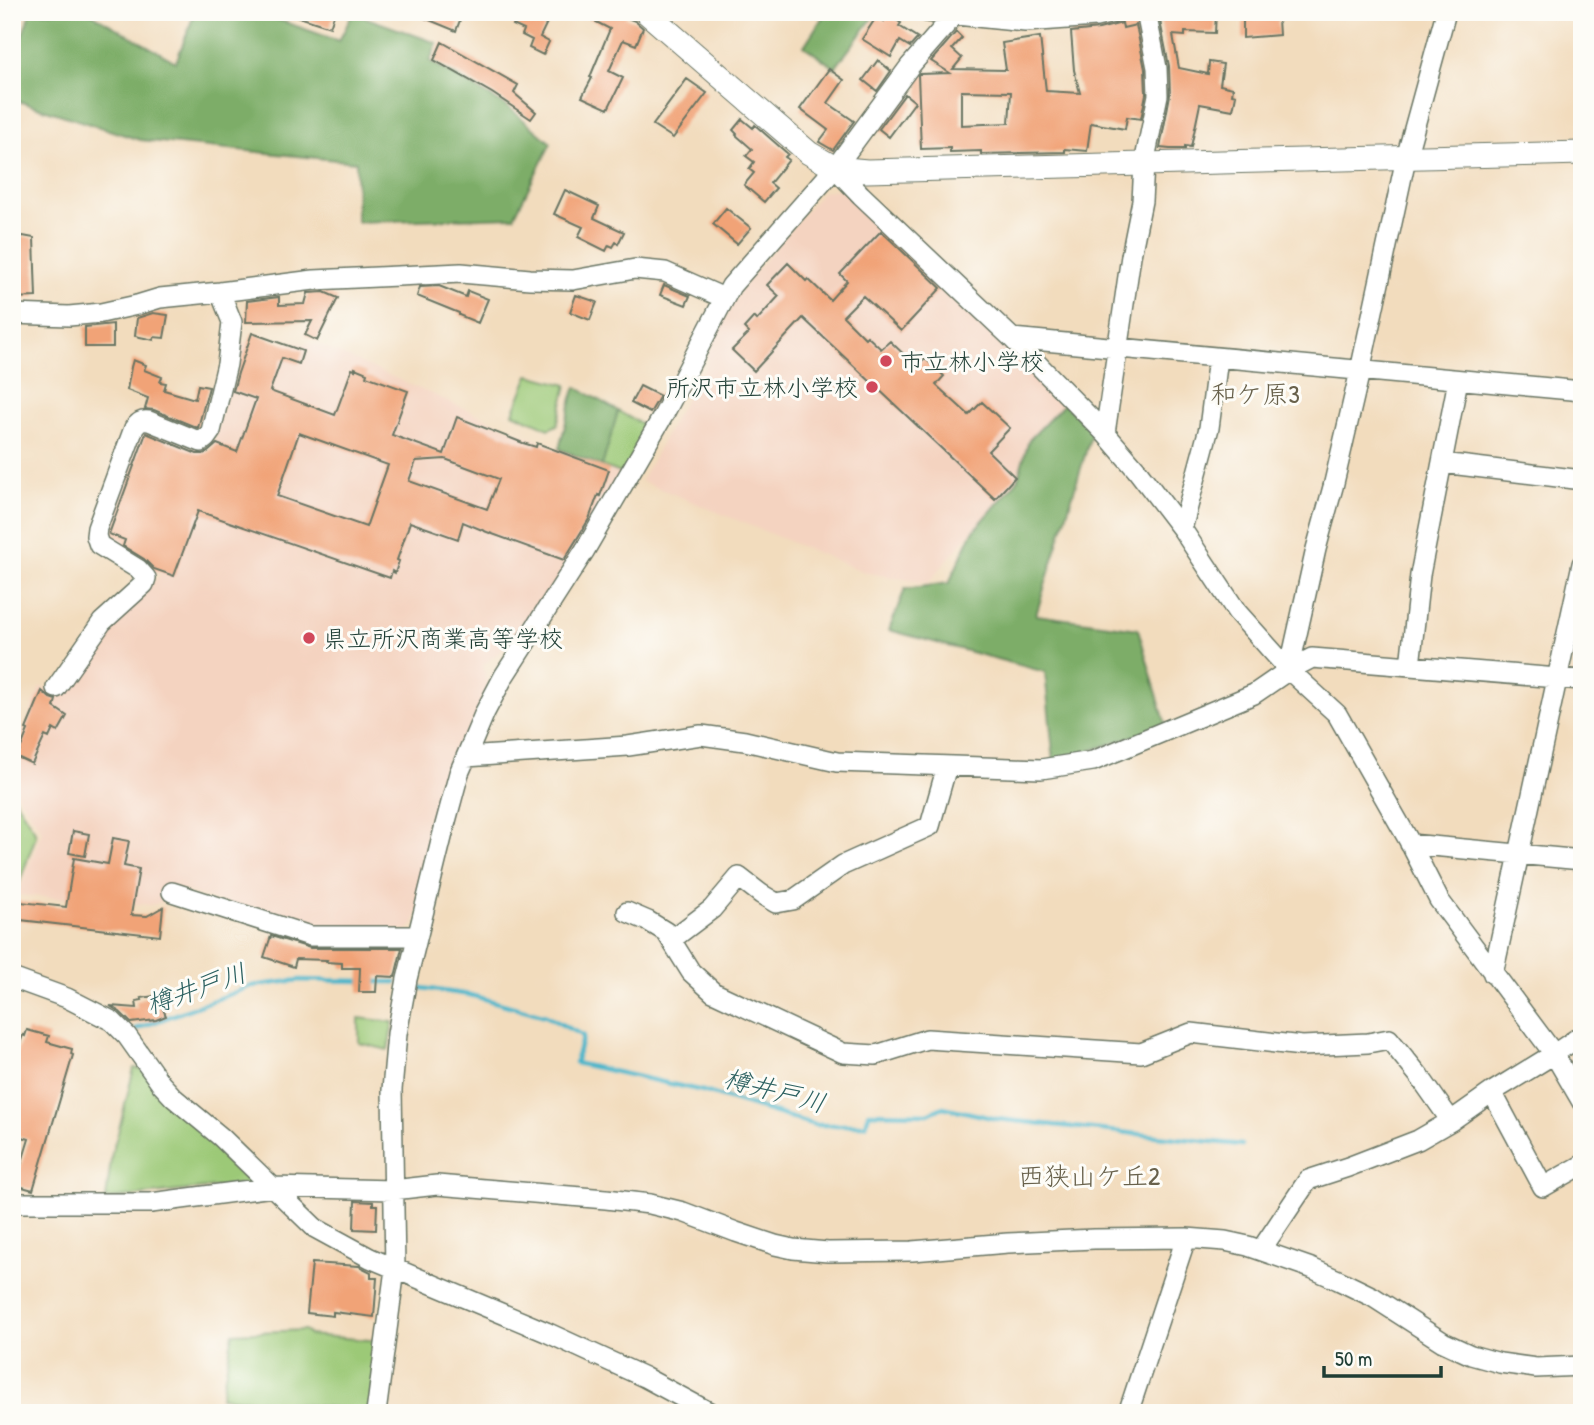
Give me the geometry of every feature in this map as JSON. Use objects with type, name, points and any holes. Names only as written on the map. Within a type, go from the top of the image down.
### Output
[{"type":"street","points":[[646,12],[810,153],[835,169],[1012,338],[1105,433],[1182,529],[1237,612],[1289,670],[1337,713],[1439,900],[1554,1054],[1582,1102]]},
{"type":"street","points":[[927,12],[1025,22],[1096,17],[1114,12]]},
{"type":"street","points":[[1105,433],[1131,256],[1142,201],[1144,164],[1158,95],[1157,68],[1146,12]]},
{"type":"street","points":[[1289,670],[1360,371],[1406,158],[1446,12]]},
{"type":"street","points":[[376,1413],[395,1269],[392,1090],[396,1048],[417,936],[445,825],[466,757],[504,676],[585,550],[663,416],[724,298],[755,258],[835,169],[910,66],[956,14]]},
{"type":"street","points":[[835,169],[867,171],[1582,153]]},
{"type":"street","points":[[12,314],[69,316],[101,313],[160,298],[314,280],[461,274],[573,280],[635,269],[665,272],[724,298]]},
{"type":"street","points":[[56,688],[102,621],[144,584],[146,578],[138,569],[99,545],[96,536],[134,428],[143,420],[201,442],[211,431],[228,364],[232,322],[220,292]]},
{"type":"street","points":[[1012,338],[1582,391]]},
{"type":"street","points":[[1182,529],[1209,428],[1218,358]]},
{"type":"street","points":[[1410,666],[1420,575],[1458,380]]},
{"type":"street","points":[[1442,463],[1582,480]]},
{"type":"street","points":[[1493,974],[1582,564]]},
{"type":"street","points":[[466,757],[628,746],[701,735],[745,741],[837,762],[1041,769],[1093,761],[1254,694],[1312,658],[1582,680]]},
{"type":"street","points":[[671,940],[712,909],[739,877],[776,903],[793,900],[843,865],[930,826],[947,766]]},
{"type":"street","points":[[1410,844],[1582,860]]},
{"type":"street","points":[[172,892],[310,936],[417,936]]},
{"type":"street","points":[[627,912],[666,932],[691,972],[713,992],[843,1054],[876,1055],[927,1039],[1141,1053],[1191,1033],[1302,1046],[1368,1043],[1389,1039],[1451,1121]]},
{"type":"street","points":[[12,978],[67,998],[112,1021],[127,1036],[167,1091],[221,1137],[315,1228],[395,1269],[609,1360],[711,1413]]},
{"type":"street","points":[[1261,1250],[1308,1180],[1418,1140],[1582,1035]]},
{"type":"street","points":[[1492,1092],[1543,1187],[1582,1165]]},
{"type":"street","points":[[12,1203],[151,1203],[273,1187],[393,1190],[437,1185],[626,1200],[683,1212],[775,1245],[828,1252],[912,1251],[1094,1239],[1186,1238],[1224,1241],[1261,1250],[1338,1280],[1373,1297],[1443,1342],[1471,1355],[1500,1363],[1536,1368],[1582,1366]]},
{"type":"street","points":[[1128,1413],[1186,1238]]},
{"type":"shaded area","name":"所沢市立林小学校","points":[[840,189],[880,219],[1066,402],[1022,476],[928,583],[867,573],[641,481],[689,392],[698,382],[708,361],[707,355],[741,289],[822,192]]},
{"type":"shaded area","name":"県立所沢商業高等学校","points":[[239,342],[317,344],[541,442],[623,474],[517,644],[510,643],[483,665],[488,691],[414,925],[407,930],[305,929],[166,885],[161,902],[151,905],[18,895],[42,830],[12,788],[12,761],[40,687],[60,694],[106,627],[161,575],[107,543],[104,535],[141,432],[146,429],[211,453]]},
{"type":"green space","points":[[31,12],[88,12],[176,62],[195,12],[256,12],[339,41],[353,13],[437,43],[430,61],[508,107],[551,143],[514,217],[357,222],[356,162],[140,140],[12,99],[12,62]]},
{"type":"green space","points":[[826,12],[877,12],[835,68],[804,46]]},
{"type":"green space","points":[[529,375],[567,385],[557,425],[549,429],[513,413]]},
{"type":"green space","points":[[576,387],[618,411],[602,466],[559,449]]},
{"type":"green space","points":[[1064,404],[1092,432],[1036,615],[1138,629],[1166,725],[1054,763],[1045,672],[889,630],[905,589],[949,583],[972,533],[1017,481],[1029,440]]},
{"type":"green space","points":[[618,411],[648,428],[623,474],[602,466]]},
{"type":"green space","points":[[12,795],[36,836],[15,895],[12,896]]},
{"type":"green space","points":[[359,1018],[393,1022],[388,1050],[359,1043]]},
{"type":"green space","points":[[134,1068],[142,1069],[255,1178],[253,1183],[106,1199],[112,1152]]},
{"type":"green space","points":[[305,1330],[309,1335],[380,1341],[370,1411],[221,1397],[233,1333]]},
{"type":"green space","points":[[220,1404],[324,1413],[219,1413]]},
{"type":"building","points":[[293,12],[335,12],[330,27],[293,15]]},
{"type":"building","points":[[410,12],[463,12],[456,31]]},
{"type":"building","points":[[519,12],[552,12],[540,37],[549,42],[543,55],[529,48],[532,40],[522,35],[524,30],[513,25]]},
{"type":"building","points":[[577,12],[628,12],[625,17],[643,28],[636,45],[623,40],[609,71],[623,78],[608,109],[582,97],[610,29]]},
{"type":"building","points":[[1174,12],[1216,12],[1215,33],[1185,32],[1185,36],[1173,35],[1179,68],[1208,74],[1209,62],[1223,64],[1220,85],[1233,88],[1232,94],[1236,95],[1233,110],[1200,104],[1191,147],[1185,146],[1185,149],[1160,148],[1170,95],[1169,66],[1160,21],[1174,19]]},
{"type":"building","points":[[1243,14],[1258,14],[1258,17],[1275,15],[1275,20],[1278,19],[1279,35],[1243,38]]},
{"type":"building","points":[[888,15],[918,38],[910,47],[900,41],[891,57],[862,39],[877,16],[884,21]]},
{"type":"building","points":[[1122,23],[1123,28],[1136,25],[1145,69],[1146,94],[1141,119],[1127,117],[1125,129],[1091,123],[1087,151],[1065,149],[1065,152],[981,154],[981,151],[950,152],[950,148],[921,149],[918,75],[950,73],[931,61],[956,32],[962,38],[952,49],[962,58],[953,69],[1006,70],[1002,43],[1040,37],[1046,91],[1080,93],[1074,70],[1071,32]],"holes":[[[961,91],[1011,92],[1009,123],[961,125]]]},
{"type":"building","points":[[442,42],[518,85],[514,93],[536,112],[531,119],[434,60]]},
{"type":"building","points":[[878,60],[891,71],[877,91],[863,80]]},
{"type":"building","points":[[829,69],[844,80],[828,103],[854,121],[833,150],[819,142],[828,130],[800,109]]},
{"type":"building","points":[[687,79],[707,93],[673,138],[653,125]]},
{"type":"building","points":[[905,94],[915,102],[889,137],[879,129]]},
{"type":"building","points":[[742,119],[753,128],[755,125],[788,154],[785,157],[789,160],[770,183],[776,188],[764,202],[744,185],[754,173],[749,169],[754,162],[746,156],[752,149],[733,130]]},
{"type":"building","points":[[565,190],[599,206],[594,218],[624,232],[618,244],[616,242],[613,247],[609,245],[606,251],[578,237],[583,227],[554,214]]},
{"type":"building","points":[[726,208],[751,228],[737,244],[713,224]]},
{"type":"building","points":[[881,231],[941,288],[901,331],[863,296],[843,316],[865,338],[867,336],[881,349],[890,341],[916,366],[925,358],[944,376],[936,385],[969,415],[982,402],[1010,428],[988,451],[1015,477],[995,499],[803,318],[754,371],[732,350],[749,333],[744,328],[754,317],[757,320],[779,296],[767,285],[788,263],[830,300],[847,281],[840,274]]},
{"type":"building","points":[[12,237],[34,238],[36,297],[12,298]]},
{"type":"building","points":[[664,285],[690,296],[686,305],[660,295]]},
{"type":"building","points":[[439,286],[466,297],[468,291],[488,299],[478,323],[417,296],[420,287]]},
{"type":"building","points":[[324,292],[338,298],[317,341],[305,335],[312,321],[246,322],[247,301],[279,297],[279,305],[305,304],[308,293]]},
{"type":"building","points":[[576,295],[597,302],[590,320],[570,312]]},
{"type":"building","points":[[153,313],[168,315],[164,338],[154,337],[154,340],[135,336],[137,318]]},
{"type":"building","points":[[113,324],[113,347],[85,347],[85,327]]},
{"type":"building","points":[[252,333],[303,351],[299,364],[282,358],[270,391],[335,415],[352,369],[355,368],[367,373],[366,376],[408,391],[392,435],[444,454],[457,417],[523,443],[536,447],[537,443],[609,470],[589,519],[564,560],[463,522],[458,539],[410,522],[395,573],[392,571],[390,578],[198,511],[174,576],[154,569],[123,546],[125,540],[109,534],[146,433],[197,454],[208,452],[217,444],[237,452],[256,399],[233,391]],"holes":[[[299,433],[388,465],[366,527],[277,496]],[[445,459],[499,479],[487,509],[409,481],[416,461]]]},
{"type":"building","points":[[133,360],[146,365],[144,370],[162,377],[160,382],[166,383],[164,390],[195,399],[198,385],[209,387],[198,428],[145,409],[148,398],[127,390]]},
{"type":"building","points":[[640,386],[660,396],[650,413],[631,403]]},
{"type":"building","points":[[42,691],[56,700],[54,707],[67,716],[58,732],[53,729],[49,738],[45,736],[32,764],[17,757]]},
{"type":"building","points":[[73,831],[89,834],[85,856],[69,853]]},
{"type":"building","points":[[113,838],[129,841],[124,866],[139,869],[131,915],[147,916],[163,907],[160,936],[12,919],[12,901],[66,907],[74,858],[108,864]]},
{"type":"building","points":[[271,936],[310,948],[402,948],[395,977],[377,976],[376,992],[359,992],[360,968],[342,968],[342,963],[326,962],[327,960],[296,959],[294,967],[264,957]]},
{"type":"building","points":[[155,996],[156,1006],[161,1004],[166,1016],[156,1020],[131,1023],[110,1006],[137,1008],[136,1001]]},
{"type":"building","points":[[27,1030],[49,1036],[47,1042],[72,1049],[73,1055],[33,1190],[15,1185],[29,1139],[12,1134],[12,1065]]},
{"type":"building","points":[[355,1201],[373,1202],[373,1205],[377,1205],[376,1230],[354,1229]]},
{"type":"building","points":[[312,1263],[359,1266],[371,1272],[371,1278],[377,1278],[374,1317],[333,1312],[333,1316],[307,1313]]},
{"type":"waterway","name":"樽井戸川","points":[[136,1029],[252,986],[300,980],[365,981]]},
{"type":"waterway","name":"樽井戸川","points":[[374,982],[396,982]]},
{"type":"waterway","name":"樽井戸川","points":[[415,987],[470,995],[546,1016],[583,1036],[575,1063],[703,1091],[815,1125],[866,1125],[869,1113],[928,1114],[943,1107],[997,1119],[1242,1145]]},
{"type":"waterway","name":"樽井戸川","points":[[16,990],[70,1010]]},
{"type":"place","name":"市立林小学校","points":[[886,361]]},
{"type":"place","name":"所沢市立林小学校","points":[[872,387]]},
{"type":"place","name":"県立所沢商業高等学校","points":[[309,638]]},
{"type":"district","name":"和ケ原3","points":[[1255,393]]},
{"type":"district","name":"西狭山ケ丘2","points":[[1089,1175]]}]
